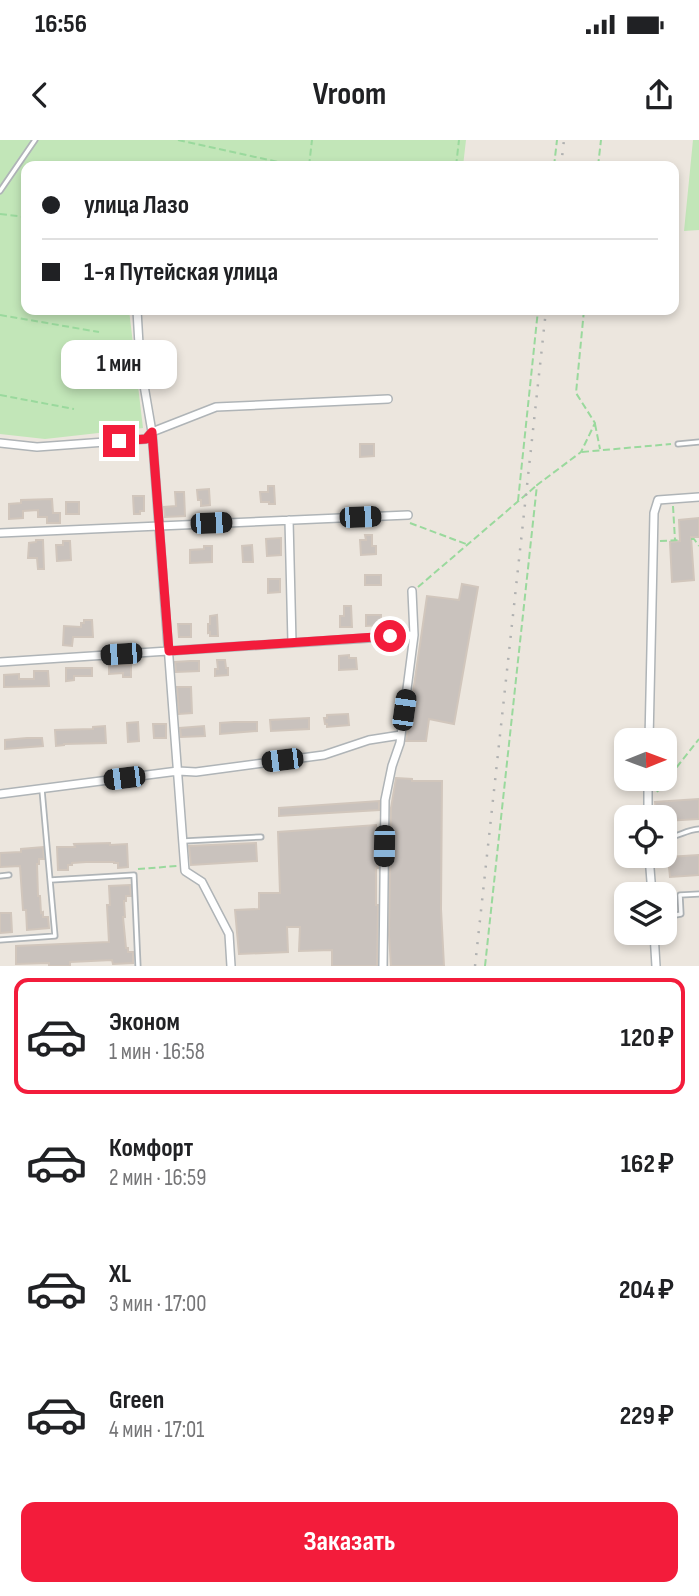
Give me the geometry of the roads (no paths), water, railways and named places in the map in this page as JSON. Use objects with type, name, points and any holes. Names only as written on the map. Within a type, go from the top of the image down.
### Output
[{"type":"street","points":[[136,315],[140,362],[152,432],[185,871],[202,882],[229,934],[231,966]]},
{"type":"street","points":[[0,443],[37,447],[146,439],[152,432],[216,407],[387,399]]},
{"type":"street","points":[[649,728],[654,513],[658,500],[699,497]]},
{"type":"street","points":[[0,533],[408,515]]},
{"type":"street","points":[[289,520],[292,643]]},
{"type":"street","points":[[383,966],[385,800],[401,734],[414,635],[412,591]]},
{"type":"street","points":[[0,662],[414,635]]},
{"type":"street","points":[[0,794],[324,755],[369,740],[401,734]]},
{"type":"street","points":[[655,945],[656,966]]},
{"type":"lane","points":[[0,191],[35,140]]},
{"type":"lane","points":[[678,444],[699,442]]},
{"type":"lane","points":[[0,940],[55,936],[42,788]]},
{"type":"lane","points":[[677,837],[687,830],[699,828]]},
{"type":"lane","points":[[184,841],[261,837]]},
{"type":"lane","points":[[0,876],[9,875]]},
{"type":"lane","points":[[51,880],[134,875],[138,966]]},
{"type":"lane","points":[[677,914],[681,914],[680,895],[699,894]]},
{"type":"railway","points":[[562,161],[564,140]]},
{"type":"railway","points":[[475,966],[545,315]]}]
